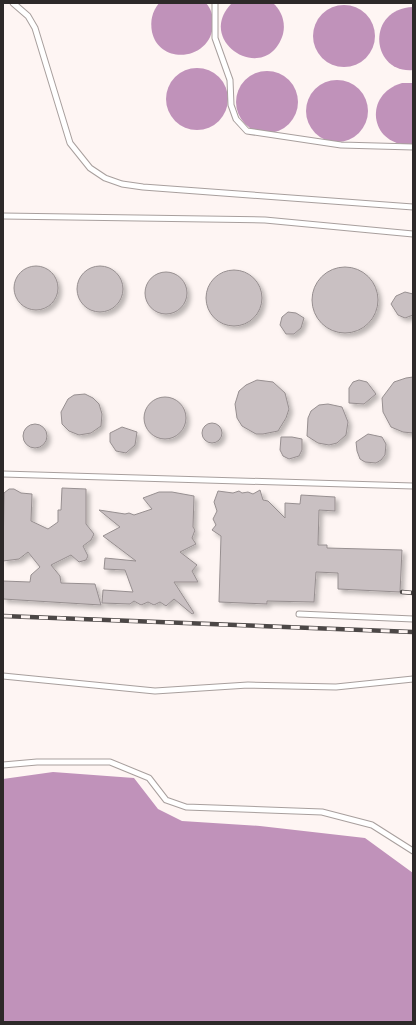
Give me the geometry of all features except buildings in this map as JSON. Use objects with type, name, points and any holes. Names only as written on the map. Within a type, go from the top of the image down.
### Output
[{"type":"lane","points":[[13,3],[28,16],[35,28],[70,143],[90,168],[105,178],[122,184],[143,187],[413,207]]},
{"type":"lane","points":[[215,3],[215,38],[230,80],[231,105],[236,119],[247,131],[341,145],[413,147]]},
{"type":"lane","points":[[3,216],[265,220],[413,234]]},
{"type":"lane","points":[[3,474],[413,486]]},
{"type":"lane","points":[[299,614],[413,619]]},
{"type":"lane","points":[[3,676],[154,692],[248,685],[336,686],[413,679]]},
{"type":"lane","points":[[3,764],[37,762],[110,762],[149,778],[166,800],[186,807],[322,812],[372,825],[413,851]]},
{"type":"shaded area","points":[[159,3],[206,3],[213,17],[213,23],[211,35],[205,45],[196,51],[186,54],[175,54],[165,51],[157,43],[151,28],[153,13]]},
{"type":"shaded area","points":[[232,3],[273,3],[276,6],[282,17],[284,30],[275,49],[263,57],[250,58],[237,53],[227,44],[221,32],[222,18]]},
{"type":"shaded area","points":[[338,5],[350,5],[366,14],[373,24],[375,36],[373,48],[366,58],[350,67],[338,67],[327,62],[318,53],[313,42],[313,30],[318,19],[327,10]]},
{"type":"shaded area","points":[[413,7],[413,70],[399,69],[389,62],[382,52],[379,41],[381,29],[387,18],[397,10]]},
{"type":"shaded area","points":[[191,68],[203,68],[219,77],[226,87],[228,99],[226,111],[219,121],[203,130],[191,130],[180,125],[171,116],[166,105],[166,93],[171,82],[180,73]]},
{"type":"shaded area","points":[[261,71],[273,71],[289,80],[296,90],[298,102],[296,114],[289,124],[273,133],[261,133],[250,128],[241,119],[236,108],[236,96],[241,85],[250,76]]},
{"type":"shaded area","points":[[331,80],[343,80],[359,89],[366,99],[368,111],[366,123],[359,133],[343,142],[331,142],[320,137],[311,128],[306,117],[306,105],[311,94],[320,85]]},
{"type":"shaded area","points":[[402,83],[413,83],[413,144],[399,143],[388,138],[380,130],[376,120],[376,109],[381,98],[389,89]]},
{"type":"shaded area","points":[[53,772],[134,778],[158,809],[182,821],[260,826],[365,838],[413,873],[413,1022],[3,1022],[3,779]]},
{"type":"railway","points":[[402,592],[413,593]]},
{"type":"railway","points":[[3,616],[413,632]]}]
